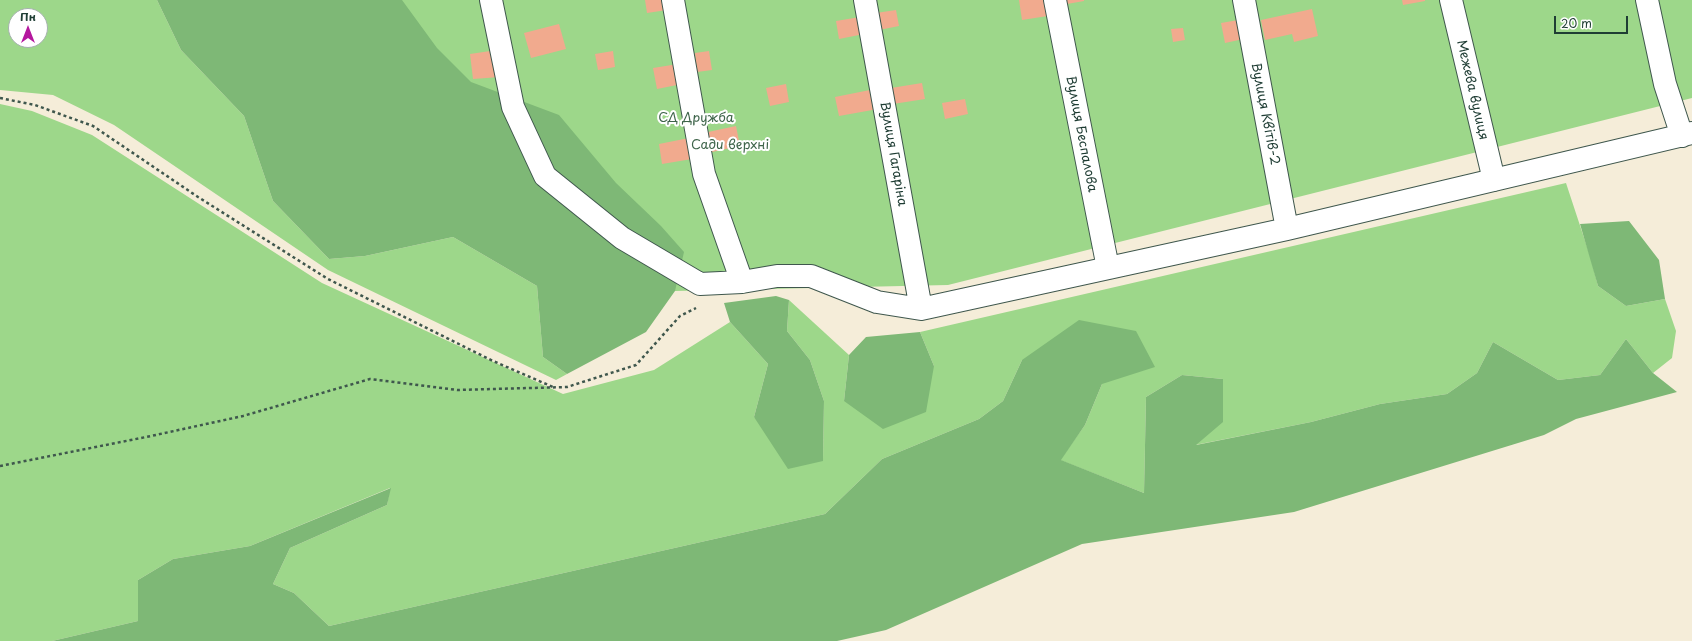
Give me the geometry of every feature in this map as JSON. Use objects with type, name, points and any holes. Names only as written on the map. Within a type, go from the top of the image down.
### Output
[{"type":"street","points":[[491,0],[513,107],[545,176],[622,238],[700,284],[742,282],[777,276],[811,276],[877,302],[921,309],[1287,229],[1687,134],[1665,84],[1647,0]]},
{"type":"street","points":[[673,0],[704,174],[742,282]]},
{"type":"street","name":"Вулиця Гагаріна","points":[[865,0],[921,309]]},
{"type":"street","name":"Вулиця Беспалова","points":[[1056,0],[1108,268]]},
{"type":"street","name":"Вулиця Квітів-2","points":[[1244,0],[1287,229]]},
{"type":"street","name":"Межева вулиця","points":[[1451,0],[1494,180]]},
{"type":"path","points":[[0,98],[35,105],[93,126],[198,197],[328,279],[493,361],[555,387]]},
{"type":"path","points":[[0,466],[243,416],[370,379],[457,390],[567,387],[636,365],[680,316],[701,305]]},
{"type":"green space","points":[[0,0],[157,0],[181,50],[244,116],[273,201],[329,259],[365,256],[453,237],[537,286],[543,357],[567,374],[556,380],[328,270],[114,125],[53,95],[0,90]]},
{"type":"green space","points":[[157,0],[402,0],[437,48],[471,82],[559,115],[616,183],[661,226],[684,252],[675,291],[646,332],[567,374],[543,357],[537,286],[453,237],[365,256],[329,259],[273,201],[244,116],[181,50]]},
{"type":"green space","name":"Сади верхні","points":[[379,0],[1692,0],[1692,98],[948,285],[675,291],[566,213]]},
{"type":"green space","points":[[0,104],[32,111],[92,135],[322,283],[563,394],[654,370],[730,322],[768,364],[754,417],[823,460],[824,401],[810,360],[787,331],[789,300],[849,355],[844,401],[934,366],[920,332],[1566,183],[1591,259],[1598,286],[1626,306],[1665,299],[1676,331],[1672,358],[1653,373],[1626,339],[1600,375],[1558,380],[1493,342],[1477,373],[1447,394],[1380,404],[1311,422],[1195,445],[1223,379],[1182,375],[1146,397],[1144,493],[1060,460],[1085,425],[1102,384],[1022,360],[1003,401],[979,419],[882,459],[825,514],[329,626],[294,593],[273,584],[290,548],[387,505],[390,488],[250,546],[173,559],[138,580],[138,621],[52,641],[0,641]]},
{"type":"green space","points":[[1629,221],[1659,260],[1665,299],[1626,306],[1598,286],[1580,224]]},
{"type":"green space","points":[[776,296],[789,300],[787,331],[810,360],[824,401],[823,461],[788,469],[754,417],[768,364],[730,322],[724,303]]},
{"type":"green space","points":[[1079,320],[1136,331],[1155,367],[1102,384],[1085,425],[1061,460],[1144,493],[1146,397],[1182,375],[1223,379],[1223,422],[1196,445],[1311,422],[1380,404],[1447,394],[1477,373],[1493,342],[1558,380],[1600,375],[1626,339],[1653,373],[1677,392],[1576,419],[1544,435],[1294,512],[1082,544],[886,630],[837,641],[52,641],[138,621],[138,580],[173,559],[250,546],[391,488],[387,505],[290,548],[273,584],[294,593],[329,626],[825,514],[882,459],[979,419],[1003,401],[1022,360]]},
{"type":"green space","points":[[920,332],[934,366],[926,412],[883,429],[844,401],[849,355],[866,337]]},
{"type":"building","points":[[645,0],[666,0],[667,10],[647,13]]},
{"type":"building","points":[[1019,0],[1051,0],[1054,15],[1022,20]]},
{"type":"building","points":[[1066,0],[1084,0],[1084,1],[1067,4]]},
{"type":"building","points":[[1402,0],[1425,0],[1425,1],[1403,5]]},
{"type":"building","points":[[1312,9],[1318,36],[1294,42],[1292,34],[1265,40],[1261,20]]},
{"type":"building","points":[[896,10],[899,26],[879,30],[876,13]]},
{"type":"building","points":[[860,17],[864,34],[839,39],[836,21]]},
{"type":"building","points":[[1244,19],[1248,38],[1225,43],[1221,23]]},
{"type":"building","points":[[559,24],[566,49],[531,58],[524,33]]},
{"type":"building","points":[[1183,28],[1185,40],[1173,42],[1171,29]]},
{"type":"building","points":[[497,50],[500,77],[473,79],[470,54]]},
{"type":"building","points":[[613,51],[615,67],[598,70],[595,54]]},
{"type":"building","points":[[709,51],[712,70],[697,72],[695,53]]},
{"type":"building","points":[[678,64],[682,84],[657,89],[653,68]]},
{"type":"building","points":[[922,83],[925,99],[893,104],[891,88]]},
{"type":"building","points":[[786,84],[789,102],[770,106],[766,88]]},
{"type":"building","points":[[875,89],[878,109],[839,116],[835,97]]},
{"type":"building","points":[[965,99],[968,114],[945,119],[942,103]]},
{"type":"building","points":[[736,126],[740,146],[712,152],[708,132]]},
{"type":"building","points":[[689,138],[692,159],[662,164],[659,144]]},
{"type":"park label","name":"СД Дружба","points":[[696,118]]}]
